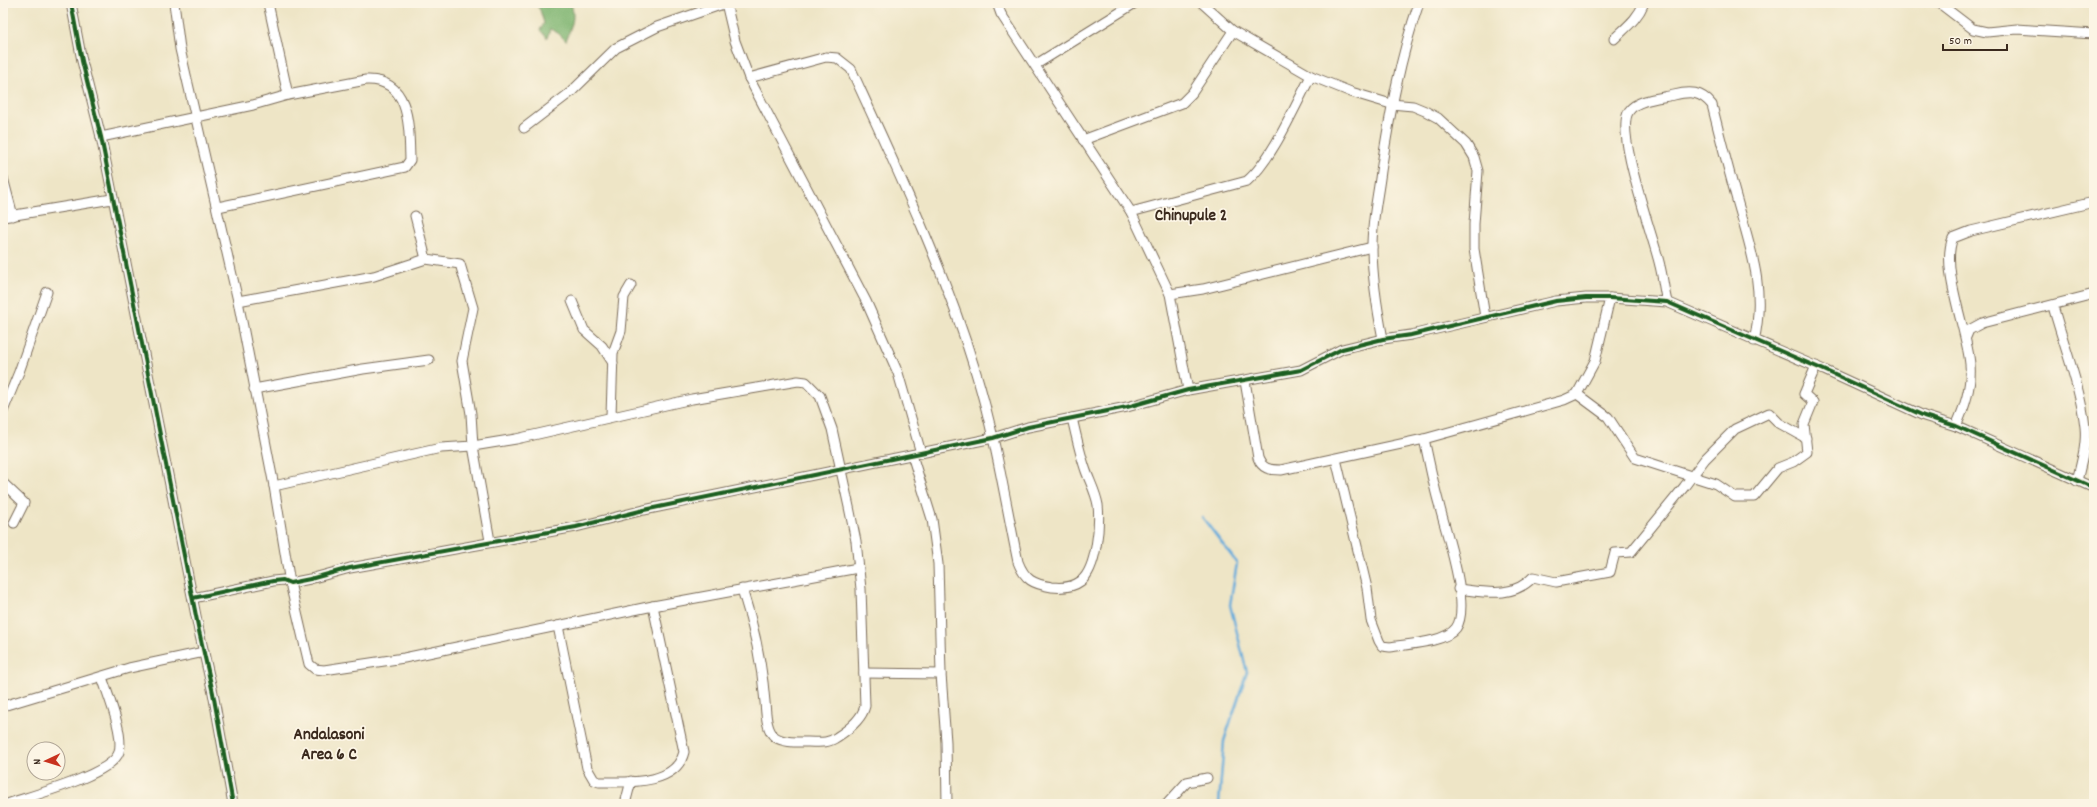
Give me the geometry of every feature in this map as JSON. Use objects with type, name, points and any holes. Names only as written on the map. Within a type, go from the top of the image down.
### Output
[{"type":"street","points":[[71,3],[84,68],[101,137],[112,199],[213,693],[233,804]]},
{"type":"street","points":[[174,3],[180,49],[218,207],[238,301],[274,486],[290,582],[306,657],[309,664],[315,669],[324,670],[404,658],[653,606],[858,568]]},
{"type":"street","points":[[268,3],[288,95]]},
{"type":"street","points":[[524,128],[571,92],[616,48],[657,27],[726,3],[735,41],[749,78],[866,300],[898,373],[932,519],[938,564],[941,674],[946,742],[947,804]]},
{"type":"street","points":[[997,3],[1001,14],[1131,212],[1170,294],[1188,390]]},
{"type":"street","points":[[1035,65],[1135,3]]},
{"type":"street","points":[[1202,3],[1233,31],[1311,76],[1351,92],[1391,104],[1413,106],[1438,118],[1466,144],[1474,157],[1478,171],[1474,224],[1474,249],[1485,317]]},
{"type":"street","points":[[1383,339],[1377,310],[1372,247],[1373,213],[1391,104],[1407,37],[1419,3]]},
{"type":"street","points":[[1614,39],[1630,26],[1640,13],[1644,3]]},
{"type":"street","points":[[1939,3],[1973,29],[1987,32],[2017,28],[2094,34]]},
{"type":"street","points":[[1084,140],[1182,103],[1192,93],[1233,31]]},
{"type":"street","points":[[749,78],[826,57],[837,58],[851,69],[945,281],[977,375],[993,438],[1018,562],[1022,571],[1037,584],[1057,588],[1074,585],[1082,580],[1090,566],[1097,540],[1098,524],[1095,494],[1086,470],[1072,418]]},
{"type":"street","points":[[1131,212],[1247,181],[1258,172],[1270,153],[1311,76]]},
{"type":"street","points":[[101,137],[253,105],[288,95],[366,80],[380,80],[392,85],[403,100],[407,121],[410,160],[405,167],[218,207]]},
{"type":"street","points":[[1667,302],[1660,265],[1630,158],[1625,119],[1629,111],[1640,104],[1686,92],[1701,94],[1712,105],[1755,264],[1760,297],[1759,319],[1754,341]]},
{"type":"street","points":[[3,178],[13,216]]},
{"type":"street","points":[[3,217],[53,207],[112,199]]},
{"type":"street","points":[[1956,426],[1963,413],[1970,383],[1970,364],[1966,337],[1953,286],[1950,254],[1953,238],[1971,231],[2094,202]]},
{"type":"street","points":[[416,216],[426,259]]},
{"type":"street","points":[[1170,294],[1203,289],[1372,247]]},
{"type":"street","points":[[238,301],[374,276],[426,259],[460,264],[473,308],[462,361],[473,446],[490,541]]},
{"type":"street","points":[[611,416],[613,353],[622,331],[624,297],[631,285]]},
{"type":"street","points":[[3,410],[19,372],[47,292]]},
{"type":"street","points":[[1966,337],[1969,330],[1982,324],[2094,294]]},
{"type":"street","points":[[193,598],[273,581],[290,582],[350,568],[490,541],[576,527],[644,510],[993,438],[1028,427],[1127,407],[1188,390],[1301,370],[1342,349],[1383,339],[1411,335],[1556,301],[1586,298],[1667,302],[1754,341],[1816,366],[1924,416],[1956,426],[2094,488]]},
{"type":"street","points":[[1244,381],[1260,464],[1266,468],[1281,470],[1336,459],[1424,439],[1564,400],[1577,394],[1595,360],[1610,298]]},
{"type":"street","points":[[572,301],[584,330],[602,346],[613,363]]},
{"type":"street","points":[[2052,306],[2082,408],[2085,427],[2085,442],[2078,481]]},
{"type":"street","points":[[254,389],[363,368],[429,360]]},
{"type":"street","points":[[1577,394],[1608,417],[1635,458],[1716,484],[1735,497],[1754,497],[1778,468],[1793,462],[1807,452],[1804,424],[1813,402],[1804,394],[1816,366]]},
{"type":"street","points":[[274,486],[441,448],[473,446],[516,439],[611,416],[700,398],[798,381],[806,382],[820,396],[832,429],[856,541],[861,589],[864,673],[863,712],[860,717],[837,738],[824,742],[789,742],[775,736],[767,721],[754,630],[742,589]]},
{"type":"street","points":[[1458,589],[1487,593],[1506,592],[1525,586],[1533,577],[1556,582],[1610,572],[1615,553],[1631,552],[1705,459],[1735,429],[1769,413],[1779,423],[1806,438]]},
{"type":"street","points":[[1336,459],[1367,588],[1371,620],[1379,641],[1382,646],[1390,647],[1420,642],[1448,635],[1455,629],[1460,620],[1458,589],[1449,539],[1439,505],[1424,439]]},
{"type":"street","points":[[3,483],[24,503],[14,523]]},
{"type":"street","points":[[558,626],[582,750],[590,776],[599,782],[644,781],[666,774],[676,768],[682,760],[684,752],[653,606]]},
{"type":"street","points":[[3,706],[149,663],[204,652]]},
{"type":"street","points":[[864,673],[941,674]]},
{"type":"street","points":[[7,804],[91,775],[112,763],[118,752],[118,731],[102,677]]},
{"type":"street","points":[[1167,804],[1187,782],[1207,778]]},
{"type":"street","points":[[625,804],[630,782]]},
{"type":"green space","points":[[535,3],[571,3],[573,18],[566,41],[558,33],[550,29],[547,38],[540,30],[544,23],[540,10]]},
{"type":"waterway","points":[[1202,517],[1237,563],[1230,605],[1247,672],[1224,741],[1219,804]]},
{"type":"cycle path","points":[[71,3],[82,61],[101,137],[199,631],[213,693],[233,804]]},
{"type":"cycle path","points":[[193,598],[273,581],[283,580],[290,583],[350,568],[576,527],[644,510],[993,438],[1028,427],[1127,407],[1188,390],[1301,370],[1342,349],[1383,339],[1411,335],[1556,301],[1586,298],[1667,302],[1824,370],[1924,416],[1956,426],[2094,488]]},
{"type":"district","name":"Chinupule 2","points":[[1191,214]]},
{"type":"district","name":"Andalasoni Area 6 C","points":[[329,743]]}]
